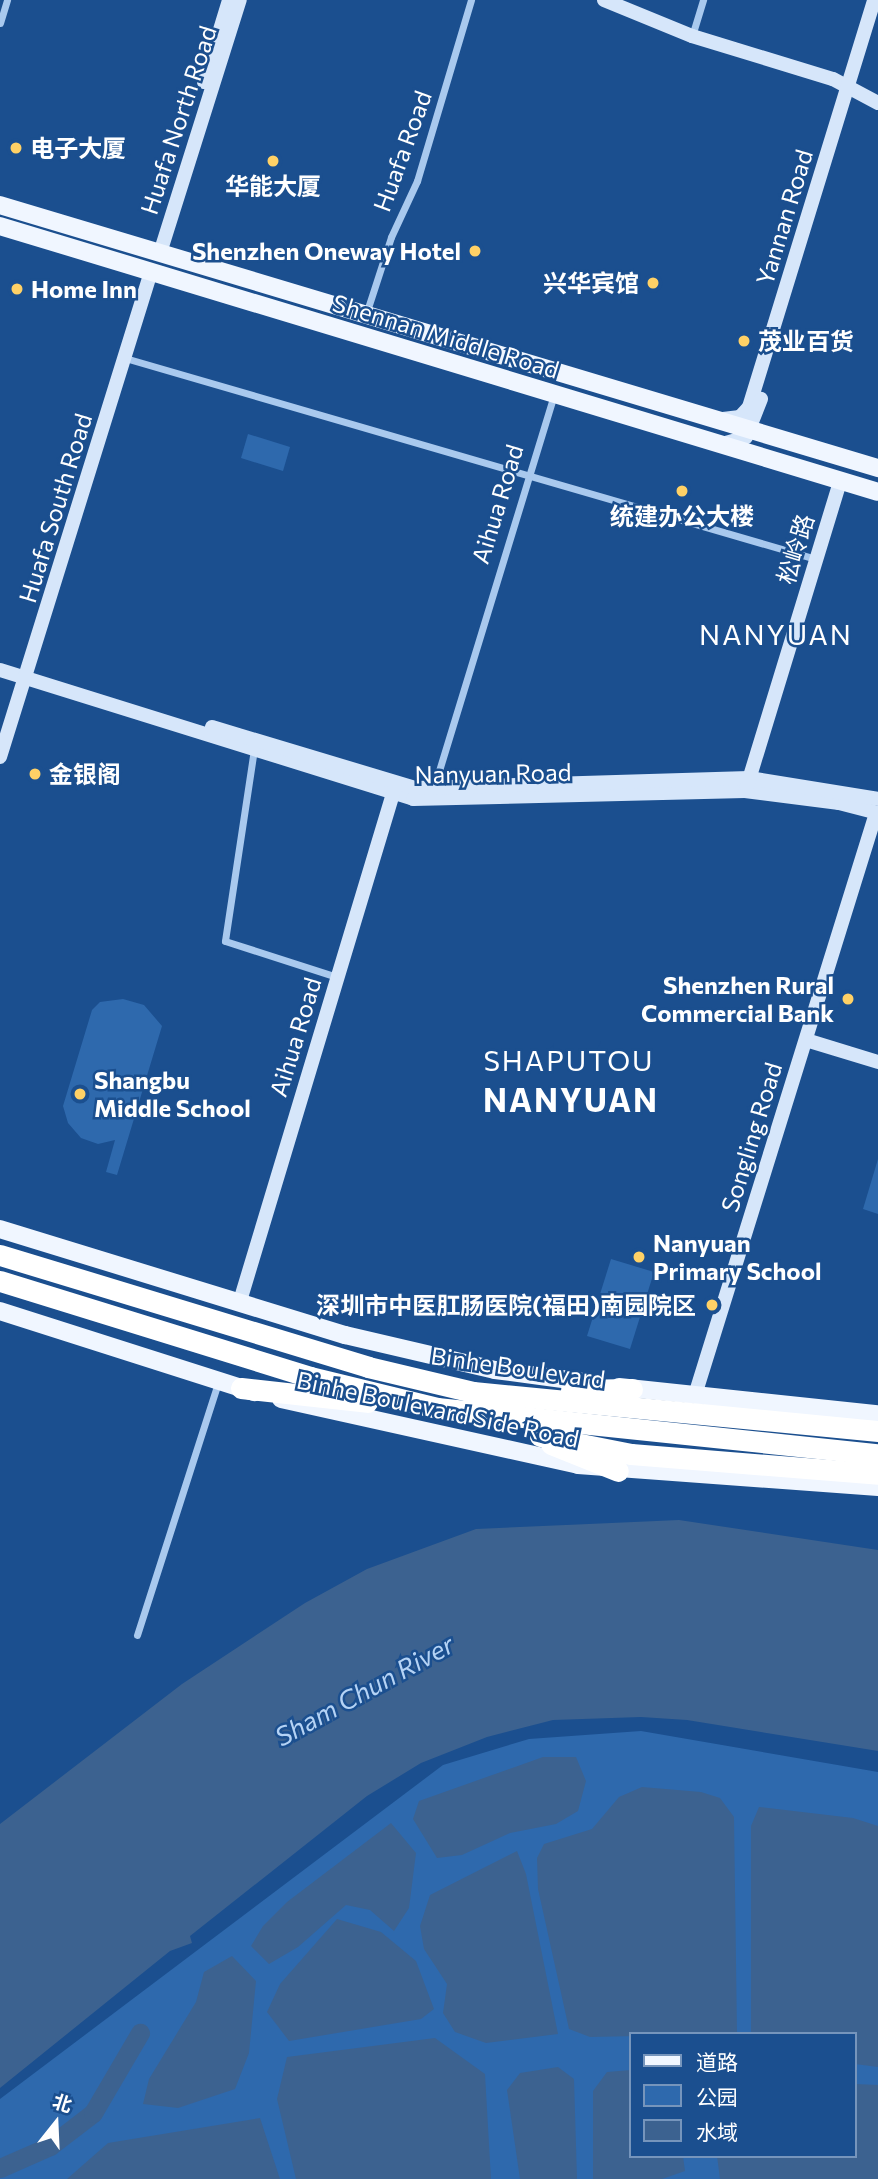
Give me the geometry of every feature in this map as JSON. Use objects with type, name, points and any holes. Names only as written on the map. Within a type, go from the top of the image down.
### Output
[{"type":"highway","name":"Binhe Boulevard","points":[[0,1255],[368,1367],[473,1392],[878,1431]]},
{"type":"highway","name":"Binhe Boulevard","points":[[0,1281],[310,1377],[437,1408],[878,1454]]},
{"type":"highway","points":[[241,1388],[310,1399],[437,1408]]},
{"type":"highway","points":[[473,1392],[632,1389]]},
{"type":"highway","points":[[467,1413],[530,1434],[618,1471]]},
{"type":"highway","points":[[530,1434],[631,1454],[878,1474]]},
{"type":"main road","name":"Shennan Middle Road","points":[[0,205],[878,468]]},
{"type":"main road","name":"Shennan Middle Road","points":[[0,226],[878,492]]},
{"type":"main road","name":"Binhe Boulevard Side Road","points":[[0,1229],[431,1356],[632,1389],[878,1414]]},
{"type":"main road","name":"Binhe Boulevard Side Road","points":[[0,1311],[218,1381],[309,1407],[618,1471],[878,1487]]},
{"type":"street","points":[[0,23],[7,0]]},
{"type":"street","name":"Huafa North Road","points":[[156,252],[229,0]]},
{"type":"street","name":"Huafa North Road","points":[[156,252],[240,0]]},
{"type":"street","name":"Huafa Road","points":[[366,314],[394,229],[417,181],[471,0]]},
{"type":"street","points":[[604,0],[692,36],[852,89],[878,103]]},
{"type":"street","points":[[692,36],[703,0]]},
{"type":"street","name":"Yannan Road","points":[[751,430],[852,89],[874,0]]},
{"type":"street","name":"Yannan Road","points":[[711,419],[740,417],[749,407],[852,89],[878,21]]},
{"type":"street","name":"Huafa South Road","points":[[0,757],[151,272]]},
{"type":"street","points":[[125,358],[816,559]]},
{"type":"street","name":"Aihua Road","points":[[434,787],[554,394]]},
{"type":"street","points":[[720,444],[739,440],[751,430]]},
{"type":"street","name":"松岭路","points":[[747,784],[840,481]]},
{"type":"street","name":"Nanyuan Road","points":[[0,661],[26,674]]},
{"type":"street","name":"Nanyuan Road","points":[[0,670],[26,674],[430,800],[747,784]]},
{"type":"street","points":[[254,746],[225,941],[337,977]]},
{"type":"street","name":"Nanyuan Road","points":[[394,790],[434,787],[747,784],[877,808]]},
{"type":"street","name":"Aihua Road","points":[[240,1301],[394,790]]},
{"type":"street","name":"Songling Road","points":[[695,1395],[877,808]]},
{"type":"street","points":[[806,1040],[878,1062]]},
{"type":"street","points":[[137,1635],[218,1381]]},
{"type":"green space","points":[[248,434],[290,447],[283,471],[241,458]]},
{"type":"green space","points":[[123,999],[144,1005],[162,1026],[117,1175],[106,1172],[115,1140],[98,1144],[81,1138],[68,1123],[63,1106],[92,1010],[100,1002]]},
{"type":"green space","points":[[878,1159],[878,1214],[863,1209]]},
{"type":"green space","points":[[611,1259],[654,1272],[630,1349],[587,1336]]},
{"type":"green space","points":[[641,1731],[878,1772],[878,2179],[0,2179],[0,2099],[443,1765],[529,1739]]},
{"type":"water","name":"Sham Chun River","points":[[679,1520],[878,1550],[878,1751],[687,1720],[641,1717],[553,1720],[487,1737],[421,1763],[367,1796],[190,1936],[192,1943],[170,1951],[0,2088],[0,1824],[182,1684],[305,1603],[367,1569],[476,1529]]},
{"type":"water","points":[[543,1757],[576,1757],[586,1781],[578,1811],[556,1824],[510,1833],[462,1855],[437,1858],[413,1819],[419,1801]]},
{"type":"water","points":[[642,1787],[701,1792],[720,1798],[734,1817],[737,2032],[630,2032],[630,2036],[590,2037],[569,2029],[538,1889],[537,1858],[544,1844],[592,1829],[619,1797]]},
{"type":"water","points":[[759,1807],[853,1818],[878,1826],[878,2067],[857,2064],[857,2032],[751,2032],[751,1826]]},
{"type":"water","points":[[391,1823],[416,1853],[409,1908],[394,1931],[370,1910],[346,1905],[298,1947],[269,1964],[251,1946],[263,1926],[287,1902]]},
{"type":"water","points":[[517,1851],[526,1874],[558,2034],[486,2043],[455,2032],[443,2013],[447,1984],[424,1949],[420,1926],[430,1895]]},
{"type":"water","points":[[337,1919],[381,1932],[416,1961],[434,2009],[421,2019],[289,2041],[267,2012],[280,1984]]},
{"type":"water","points":[[232,1956],[256,1981],[249,2053],[235,2089],[178,2108],[143,2104],[149,2079],[196,2002],[204,1972]]},
{"type":"water","points":[[435,2038],[485,2074],[491,2179],[296,2179],[277,2099],[287,2057]]},
{"type":"water","points":[[558,2067],[574,2079],[577,2179],[520,2179],[507,2090],[520,2073]]},
{"type":"water","points":[[630,2070],[630,2158],[683,2158],[685,2171],[662,2179],[593,2179],[593,2091],[607,2072]]},
{"type":"water","points":[[857,2084],[878,2085],[878,2179],[720,2179],[717,2158],[857,2158]]},
{"type":"water","points":[[260,2118],[280,2179],[67,2179],[108,2143]]},
{"type":"waterway","points":[[0,2168],[50,2146],[93,2113],[140,2033]]},
{"type":"place","name":"电子大厦","points":[[16,148]]},
{"type":"place","name":"华能大厦","points":[[273,161]]},
{"type":"place","name":"Shenzhen Oneway Hotel","points":[[475,251]]},
{"type":"place","name":"兴华宾馆","points":[[653,283]]},
{"type":"place","name":"Home Inn","points":[[17,289]]},
{"type":"place","name":"茂业百货","points":[[744,341]]},
{"type":"place","name":"统建办公大楼","points":[[682,491]]},
{"type":"place","name":"金银阁","points":[[35,774]]},
{"type":"place","name":"Shenzhen Rural Commercial Bank","points":[[848,999]]},
{"type":"place","name":"Shangbu Middle School","points":[[80,1094]]},
{"type":"place","name":"Nanyuan Primary School","points":[[639,1257]]},
{"type":"place","name":"深圳市中医肛肠医院(福田)南园院区","points":[[712,1305]]},
{"type":"district","name":"NANYUAN","points":[[776,634]]},
{"type":"district","name":"SHAPUTOU","points":[[569,1060]]},
{"type":"district","name":"NANYUAN","points":[[571,1099]]}]
